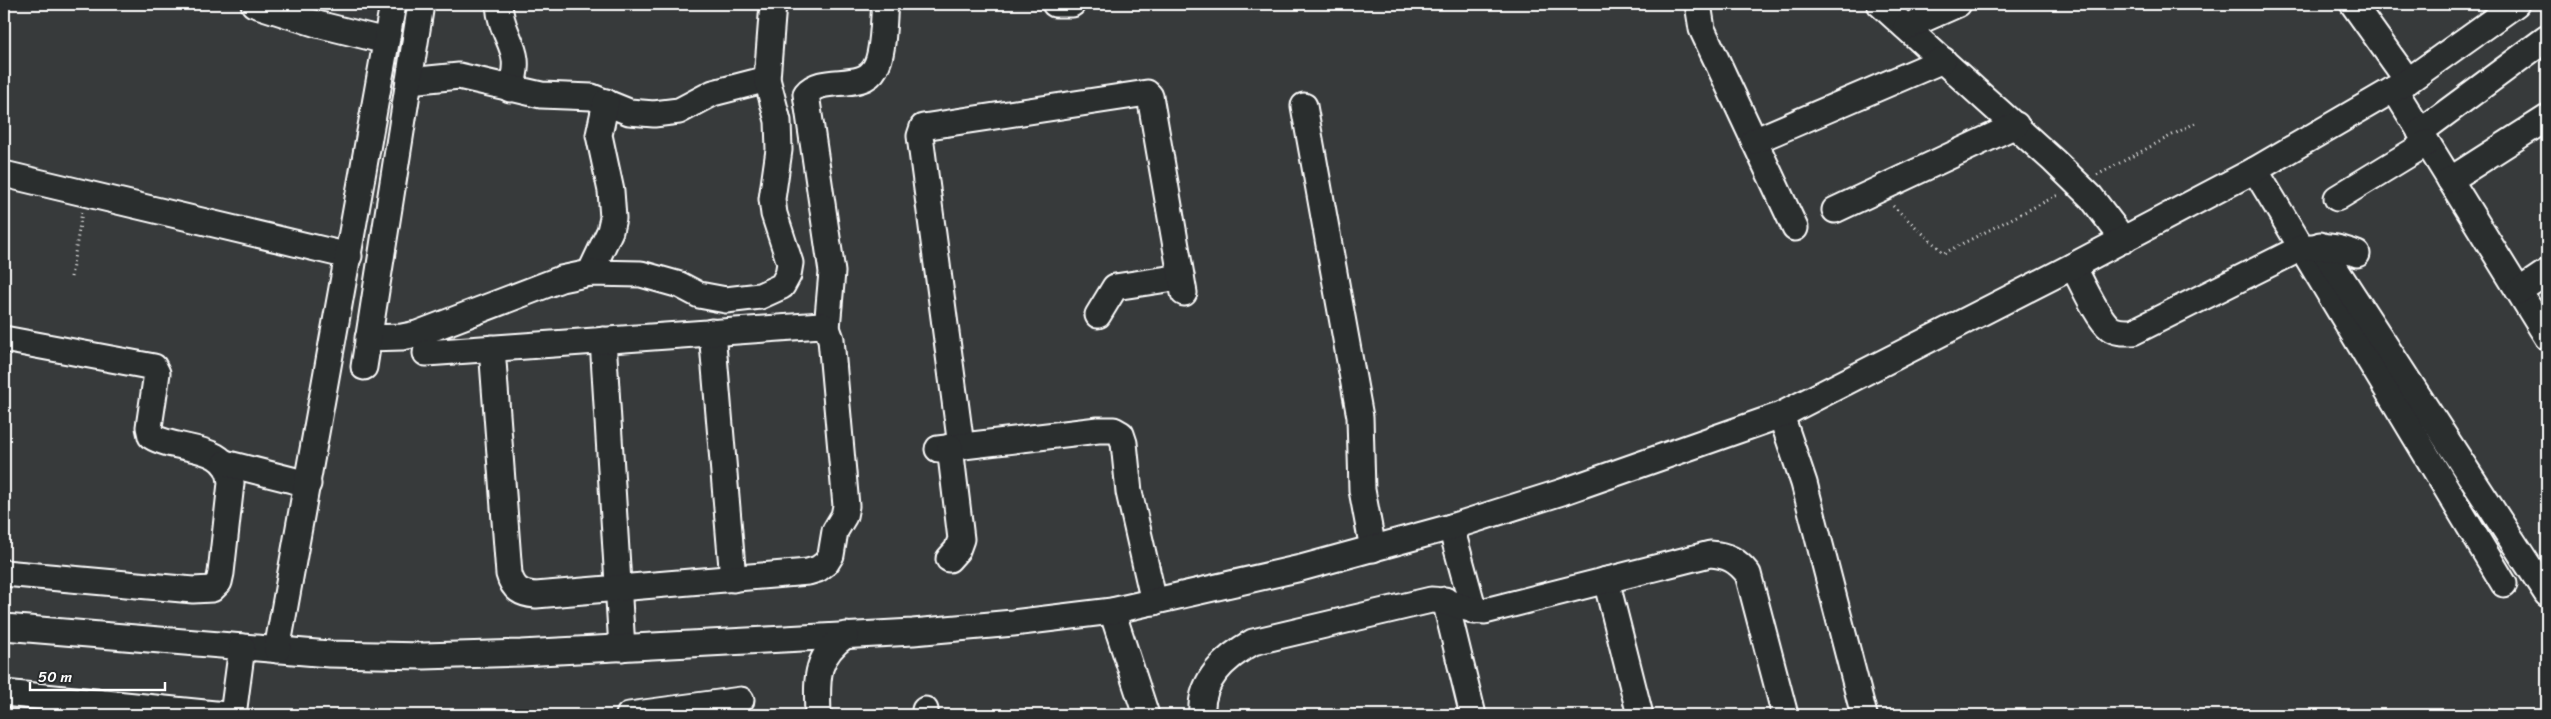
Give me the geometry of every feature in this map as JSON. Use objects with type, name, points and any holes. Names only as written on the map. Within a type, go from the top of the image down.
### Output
[{"type":"street","points":[[254,4],[319,14],[386,41]]},
{"type":"street","points":[[277,650],[393,4]]},
{"type":"street","points":[[364,367],[421,4]]},
{"type":"street","points":[[499,4],[503,26],[514,48],[516,62],[515,76],[510,89]]},
{"type":"street","points":[[368,338],[402,337],[417,334],[560,279],[590,273],[641,274],[668,281],[699,294],[726,300],[760,296],[782,286],[788,275],[790,263],[774,214],[772,199],[779,136],[767,79],[773,4]]},
{"type":"street","points":[[492,348],[512,583],[526,594],[808,572],[818,569],[826,563],[831,555],[835,531],[844,516],[846,506],[831,339],[827,328],[832,272],[806,94],[816,86],[863,78],[870,74],[878,61],[885,4]]},
{"type":"street","points":[[1055,4],[1072,4]]},
{"type":"street","points":[[1698,4],[1702,29],[1795,228]]},
{"type":"street","points":[[1880,4],[2016,125],[2079,185],[2124,240]]},
{"type":"street","points":[[1906,27],[1958,4]]},
{"type":"street","points":[[2353,4],[2401,85],[2423,137],[2547,337]]},
{"type":"street","points":[[4,627],[277,650],[424,656],[846,636],[1013,623],[1112,611],[1373,549],[1562,492],[1781,415],[2124,240],[2255,170],[2401,85],[2516,4]]},
{"type":"street","points":[[2337,198],[2423,137],[2547,38]]},
{"type":"street","points":[[1754,141],[1943,60]]},
{"type":"street","points":[[409,81],[459,76],[541,95],[592,97],[629,112],[668,114],[679,111],[713,93],[767,79]]},
{"type":"street","points":[[949,559],[957,550],[961,539],[950,447],[920,136],[922,127],[1147,93],[1150,96],[1183,285],[1119,285],[1109,314]]},
{"type":"street","points":[[590,273],[610,231],[613,218],[611,192],[599,135],[606,102]]},
{"type":"street","points":[[1304,106],[1360,417],[1362,490],[1373,549]]},
{"type":"street","points":[[2450,180],[2547,118]]},
{"type":"street","points":[[1835,210],[2016,125]]},
{"type":"street","points":[[2255,170],[2310,247],[2547,594]]},
{"type":"street","points":[[4,174],[348,256]]},
{"type":"street","points":[[2310,247],[2504,584]]},
{"type":"street","points":[[2073,266],[2103,319],[2110,328],[2121,333],[2133,332],[2310,247],[2339,247],[2357,254]]},
{"type":"street","points":[[2518,291],[2547,272]]},
{"type":"street","points":[[426,353],[815,325],[827,328]]},
{"type":"street","points":[[712,332],[733,578]]},
{"type":"street","points":[[4,339],[154,367],[157,373],[149,427],[151,436],[213,455],[224,463],[308,484]]},
{"type":"street","points":[[603,340],[620,588],[622,648]]},
{"type":"street","points":[[1781,415],[1804,483],[1864,715]]},
{"type":"street","points":[[950,447],[1098,430],[1114,430],[1121,434],[1124,442],[1129,492],[1154,602]]},
{"type":"street","points":[[4,572],[193,590],[212,589],[218,582],[221,573],[230,490],[231,476],[224,463]]},
{"type":"street","points":[[1451,527],[1474,611]]},
{"type":"street","points":[[1202,715],[1201,707],[1207,686],[1218,667],[1234,652],[1253,642],[1416,603],[1445,600],[1474,611],[1484,611],[1710,554],[1732,558],[1741,565],[1751,584],[1785,715]]},
{"type":"street","points":[[1606,580],[1640,715]]},
{"type":"street","points":[[1445,600],[1473,715]]},
{"type":"street","points":[[1112,611],[1146,715]]},
{"type":"street","points":[[818,715],[817,684],[819,669],[824,656],[834,644],[846,636]]},
{"type":"street","points":[[778,638],[802,657],[817,684]]},
{"type":"street","points":[[233,715],[242,647]]},
{"type":"street","points":[[4,693],[225,715]]},
{"type":"street","points":[[628,715],[741,700]]},
{"type":"path","points":[[1877,191],[1944,253],[2079,185],[2195,122]]},
{"type":"path","points":[[71,278],[85,192]]}]
